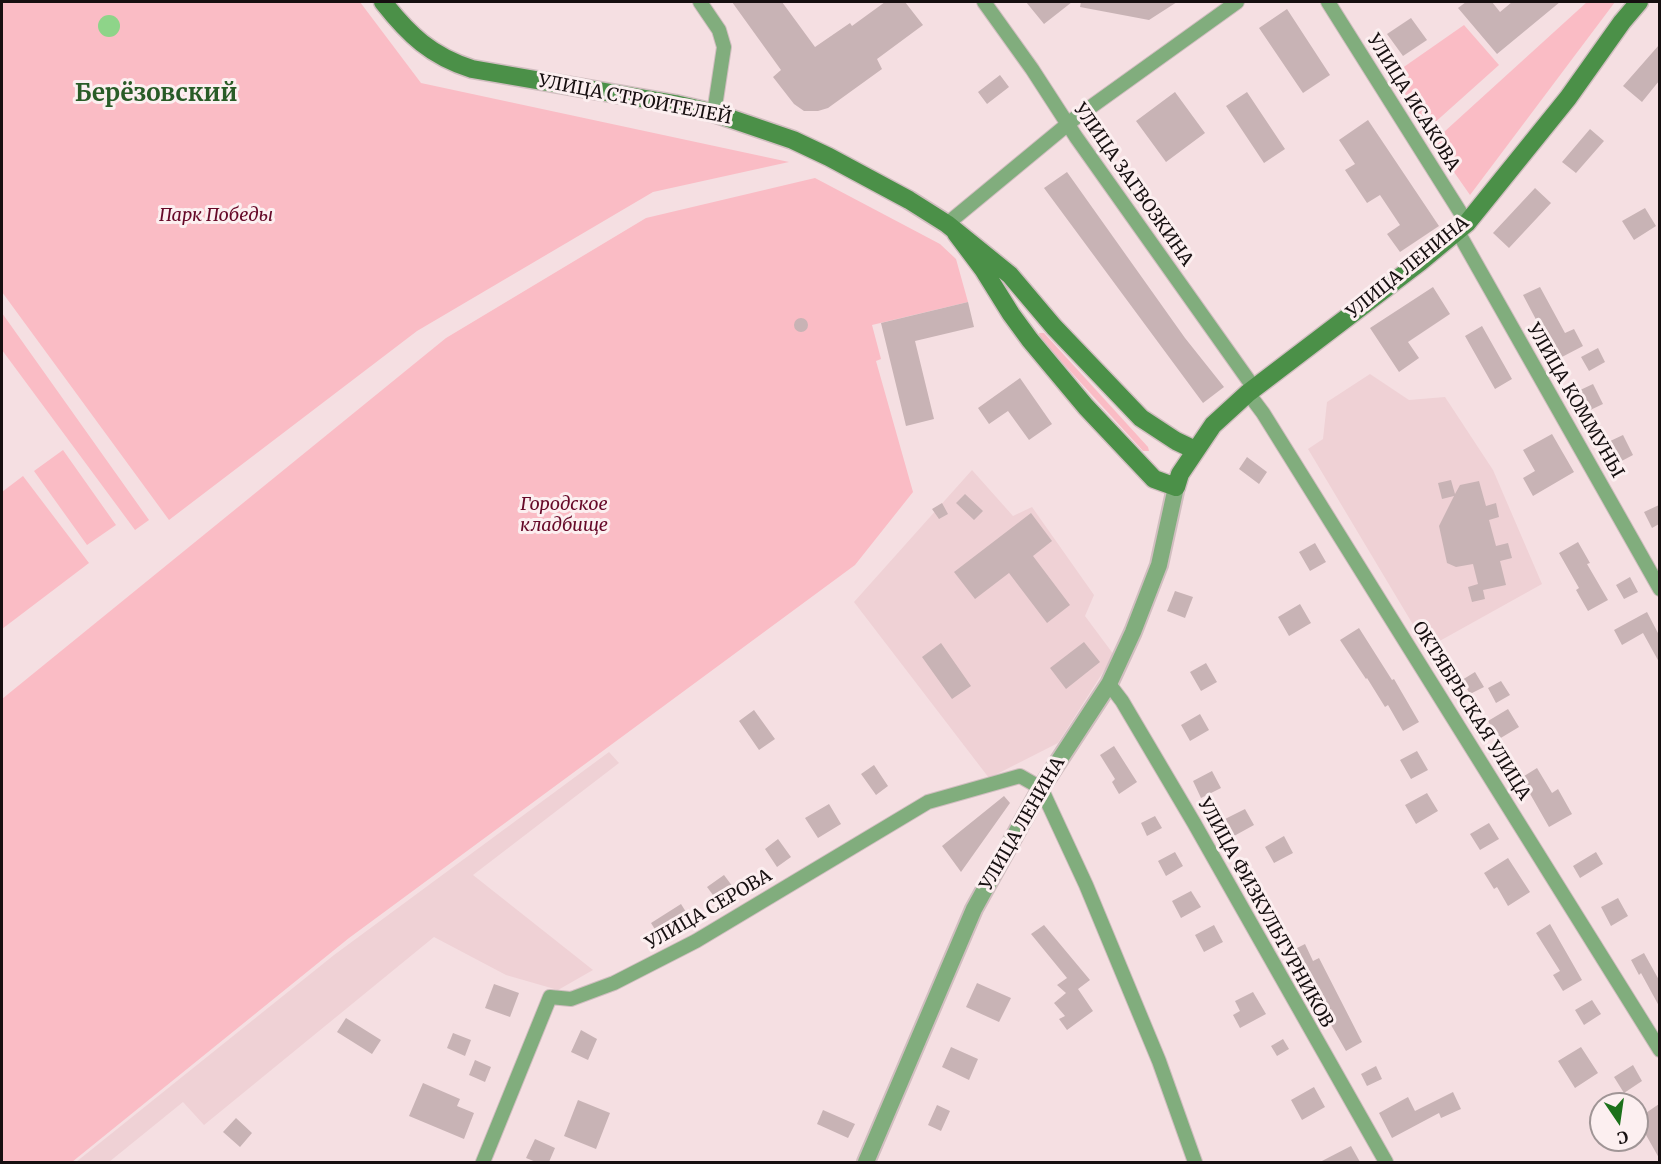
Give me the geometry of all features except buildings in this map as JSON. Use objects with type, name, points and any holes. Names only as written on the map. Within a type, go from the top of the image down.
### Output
[{"type":"main road","name":"УЛИЦА СТРОИТЕЛЕЙ","points":[[383,2],[417,40],[453,63],[472,69],[675,104],[714,113],[802,144],[909,200],[1010,275],[1054,327],[1141,418],[1176,441],[1195,450]]},
{"type":"main road","name":"УЛИЦА ЛЕНИНА","points":[[1176,487],[1180,474],[1213,425],[1251,391],[1462,227],[1568,98],[1639,2]]},
{"type":"main road","points":[[951,229],[983,269],[1030,340],[1086,407],[1154,479],[1176,487]]},
{"type":"main road","points":[[1030,340],[1032,328],[1039,323],[1054,327]]},
{"type":"street","points":[[699,2],[719,30],[724,47],[714,113]]},
{"type":"street","name":"УЛИЦА ЗАГВОЗКИНА","points":[[984,2],[1251,391]]},
{"type":"street","points":[[951,229],[1068,124],[1237,2]]},
{"type":"street","name":"УЛИЦА ИСАКОВА","points":[[1328,2],[1462,227]]},
{"type":"street","name":"УЛИЦА КОММУНЫ","points":[[1462,227],[1659,589]]},
{"type":"street","name":"ОКТЯБРЬСКАЯ УЛИЦА","points":[[1251,391],[1659,1050]]},
{"type":"street","name":"УЛИЦА ЛЕНИНА","points":[[866,1162],[974,909],[1041,788],[1108,684],[1133,632],[1159,565],[1176,487]]},
{"type":"street","name":"УЛИЦА ФИЗКУЛЬТУРНИКОВ","points":[[1108,684],[1122,701],[1194,823],[1386,1162]]},
{"type":"street","name":"УЛИЦА СЕРОВА","points":[[483,1162],[550,997],[571,999],[614,983],[696,940],[928,802],[1020,776],[1041,788]]},
{"type":"street","points":[[1041,788],[1086,885],[1143,1022],[1195,1162]]},
{"type":"shaded area","points":[[109,15],[117,18],[120,26],[117,34],[109,37],[101,34],[98,26],[101,18]]},
{"type":"shaded area","points":[[1370,374],[1409,400],[1445,397],[1493,470],[1542,584],[1427,648],[1308,449],[1323,439],[1327,402]]},
{"type":"shaded area","points":[[972,470],[1013,516],[1032,507],[1094,595],[1085,616],[1114,655],[1058,743],[989,778],[854,602]]},
{"type":"shaded area","points":[[609,752],[619,763],[473,875],[593,970],[558,990],[506,975],[434,937],[204,1125],[183,1102],[109,1162],[76,1162],[334,955]]},
{"type":"green space","name":"Парк Победы","points":[[2,2],[360,2],[421,83],[789,162],[653,192],[417,331],[169,520],[2,292]]},
{"type":"green space","points":[[1587,2],[1615,2],[1470,195],[1433,142]]},
{"type":"green space","points":[[1464,25],[1499,65],[1423,133],[1388,78]]},
{"type":"green space","name":"Городское кладбище","points":[[815,178],[940,244],[956,259],[968,302],[872,325],[881,359],[876,361],[913,492],[855,565],[349,938],[72,1162],[2,1162],[2,699],[446,338],[646,218]]},
{"type":"green space","points":[[2,313],[149,520],[135,530],[2,350]]},
{"type":"green space","points":[[1039,333],[1044,333],[1148,447],[1149,451],[1143,451],[1040,338]]},
{"type":"green space","points":[[63,450],[116,525],[87,545],[34,471]]},
{"type":"green space","points":[[23,476],[89,563],[2,629],[2,492]]},
{"type":"district","name":"Берёзовский","points":[[156,94]]}]
